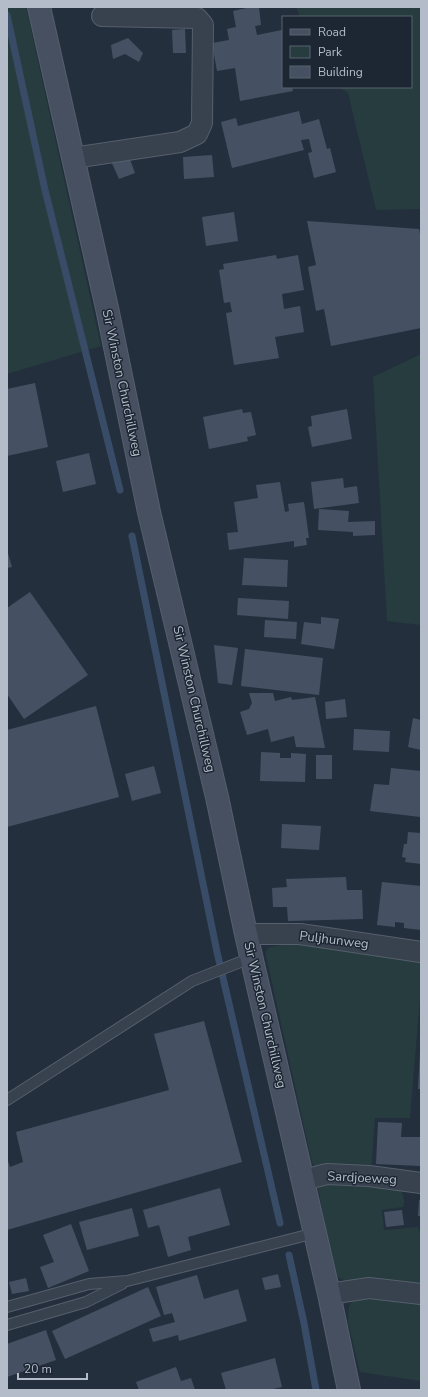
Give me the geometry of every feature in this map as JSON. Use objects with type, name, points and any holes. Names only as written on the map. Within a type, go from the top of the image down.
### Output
[{"type":"street","name":"Sir Winston Churchillweg","points":[[39,7],[107,308],[149,512],[217,797],[246,934],[253,957],[329,1294],[349,1390]]},
{"type":"street","points":[[73,158],[180,142],[197,134],[202,123],[203,25],[201,21],[197,18],[102,16]]},
{"type":"street","name":"Puljhunweg","points":[[246,934],[300,934],[421,952]]},
{"type":"street","name":"Sardjoeweg","points":[[303,1180],[327,1174],[369,1176],[421,1183]]},
{"type":"street","points":[[329,1294],[369,1288],[421,1294]]},
{"type":"lane","points":[[7,1100],[198,979],[253,957]]},
{"type":"lane","points":[[7,1307],[88,1284],[127,1281],[315,1233]]},
{"type":"lane","points":[[7,1325],[86,1302],[127,1281]]},
{"type":"green space","points":[[7,7],[26,7],[101,346],[7,374]]},
{"type":"green space","points":[[296,7],[421,7],[421,209],[376,210],[348,93],[340,88],[412,88],[412,16],[300,16]]},
{"type":"green space","points":[[421,354],[421,625],[387,621],[373,377]]},
{"type":"green space","points":[[290,944],[317,946],[421,960],[421,985],[410,1118],[375,1118],[371,1172],[317,1167],[312,1163],[266,956],[266,951],[270,947]]},
{"type":"green space","points":[[321,1182],[398,1186],[404,1199],[404,1204],[403,1207],[382,1210],[384,1230],[418,1227],[421,1237],[421,1286],[373,1279],[346,1281],[338,1277],[332,1259],[318,1188]]},
{"type":"green space","points":[[361,1296],[421,1301],[421,1381],[360,1372],[348,1322],[349,1306],[353,1300]]},
{"type":"building","points":[[251,7],[259,7],[261,25],[255,26],[257,35],[282,30],[282,88],[292,88],[293,91],[240,101],[235,68],[217,71],[212,43],[229,40],[227,29],[236,27],[233,11]]},
{"type":"building","points":[[185,29],[186,53],[173,53],[172,30]]},
{"type":"building","points":[[128,38],[143,53],[139,62],[125,54],[113,59],[111,45]]},
{"type":"building","points":[[299,111],[302,124],[319,119],[327,149],[330,148],[336,172],[314,178],[308,153],[312,152],[309,139],[301,140],[304,150],[232,168],[221,122],[236,118],[238,126]]},
{"type":"building","points":[[128,154],[135,173],[119,179],[111,161]]},
{"type":"building","points":[[212,155],[214,177],[184,179],[183,157]]},
{"type":"building","points":[[234,212],[238,241],[206,246],[202,217]]},
{"type":"building","points":[[307,221],[419,229],[421,239],[421,328],[331,346],[324,309],[316,311],[308,267],[316,265]]},
{"type":"building","points":[[276,255],[277,259],[298,255],[304,290],[282,294],[284,309],[300,306],[304,332],[275,337],[279,358],[234,365],[226,313],[232,312],[230,302],[224,303],[219,270],[224,269],[223,264]]},
{"type":"building","points":[[35,383],[48,447],[7,456],[7,389]]},
{"type":"building","points":[[242,409],[243,413],[251,412],[256,435],[247,437],[248,441],[209,449],[203,417]]},
{"type":"building","points":[[347,409],[352,439],[312,447],[308,427],[312,426],[311,416]]},
{"type":"building","points":[[89,453],[96,484],[63,492],[56,461]]},
{"type":"building","points":[[343,478],[344,488],[357,486],[359,503],[314,509],[311,482]]},
{"type":"building","points":[[280,482],[285,512],[289,511],[288,504],[304,502],[309,538],[306,538],[307,545],[294,547],[294,541],[229,550],[227,533],[238,532],[234,502],[258,498],[256,485]]},
{"type":"building","points":[[319,509],[349,511],[348,522],[375,521],[375,535],[353,536],[353,532],[318,530]]},
{"type":"building","points":[[7,550],[12,567],[7,568]]},
{"type":"building","points":[[244,558],[288,560],[287,587],[242,585]]},
{"type":"building","points":[[30,592],[88,675],[24,719],[7,694],[7,608]]},
{"type":"building","points":[[238,598],[289,601],[288,619],[237,615]]},
{"type":"building","points":[[321,617],[339,619],[334,649],[301,644],[304,622],[321,624]]},
{"type":"building","points":[[265,620],[297,622],[296,639],[264,637]]},
{"type":"building","points":[[214,645],[238,648],[232,685],[218,683]]},
{"type":"building","points":[[245,649],[323,658],[319,695],[241,686]]},
{"type":"building","points":[[249,693],[273,693],[275,701],[291,697],[292,700],[315,697],[325,748],[296,747],[294,736],[271,742],[268,729],[247,735],[240,712],[249,709],[252,703]]},
{"type":"building","points":[[345,699],[347,717],[326,719],[325,702]]},
{"type":"building","points":[[96,706],[119,797],[7,827],[7,730]]},
{"type":"building","points":[[413,718],[421,720],[421,750],[408,747]]},
{"type":"building","points":[[354,729],[390,731],[389,752],[353,750]]},
{"type":"building","points":[[261,752],[280,753],[280,758],[291,758],[291,753],[306,754],[305,782],[260,781]]},
{"type":"building","points":[[316,755],[332,755],[332,779],[316,779]]},
{"type":"building","points":[[154,766],[161,793],[132,801],[125,774]]},
{"type":"building","points":[[391,768],[421,771],[420,817],[370,811],[374,784],[389,785]]},
{"type":"building","points":[[282,824],[321,826],[319,850],[281,848]]},
{"type":"building","points":[[408,832],[421,833],[421,864],[405,862],[406,858],[402,857],[404,844],[407,844]]},
{"type":"building","points":[[346,877],[347,890],[362,890],[363,919],[288,921],[287,907],[273,907],[272,888],[287,887],[286,879]]},
{"type":"building","points":[[382,882],[421,886],[421,930],[404,928],[404,923],[395,922],[395,927],[377,925]]},
{"type":"building","points":[[204,1021],[242,1162],[7,1230],[7,1158],[10,1167],[23,1162],[16,1132],[169,1090],[154,1034]]},
{"type":"building","points":[[420,1052],[421,1089],[418,1089]]},
{"type":"building","points":[[378,1122],[402,1123],[401,1137],[421,1137],[421,1166],[376,1164]]},
{"type":"building","points":[[220,1188],[230,1225],[188,1237],[191,1250],[168,1257],[159,1225],[148,1228],[143,1210]]},
{"type":"building","points":[[419,1200],[421,1200],[421,1216],[418,1216]]},
{"type":"building","points":[[132,1208],[139,1236],[87,1250],[79,1222]]},
{"type":"building","points":[[402,1210],[404,1225],[386,1227],[384,1212]]},
{"type":"building","points":[[71,1224],[89,1271],[48,1288],[40,1267],[54,1262],[43,1235]]},
{"type":"building","points":[[278,1274],[281,1287],[265,1290],[262,1278]]},
{"type":"building","points":[[197,1275],[204,1299],[238,1289],[247,1321],[179,1341],[178,1335],[153,1342],[149,1329],[175,1322],[172,1313],[164,1315],[156,1287]]},
{"type":"building","points":[[26,1278],[29,1291],[12,1294],[9,1282]]},
{"type":"building","points":[[148,1287],[161,1316],[65,1359],[52,1331]]},
{"type":"building","points":[[46,1330],[56,1360],[7,1377],[7,1344]]},
{"type":"building","points":[[275,1358],[282,1387],[269,1390],[226,1390],[221,1373]]},
{"type":"building","points":[[176,1367],[181,1381],[191,1378],[195,1390],[139,1390],[136,1382]]},
{"type":"waterway","points":[[7,15],[45,190],[120,490]]},
{"type":"waterway","points":[[132,536],[217,952],[280,1223]]},
{"type":"waterway","points":[[289,1255],[304,1323],[316,1390]]}]
